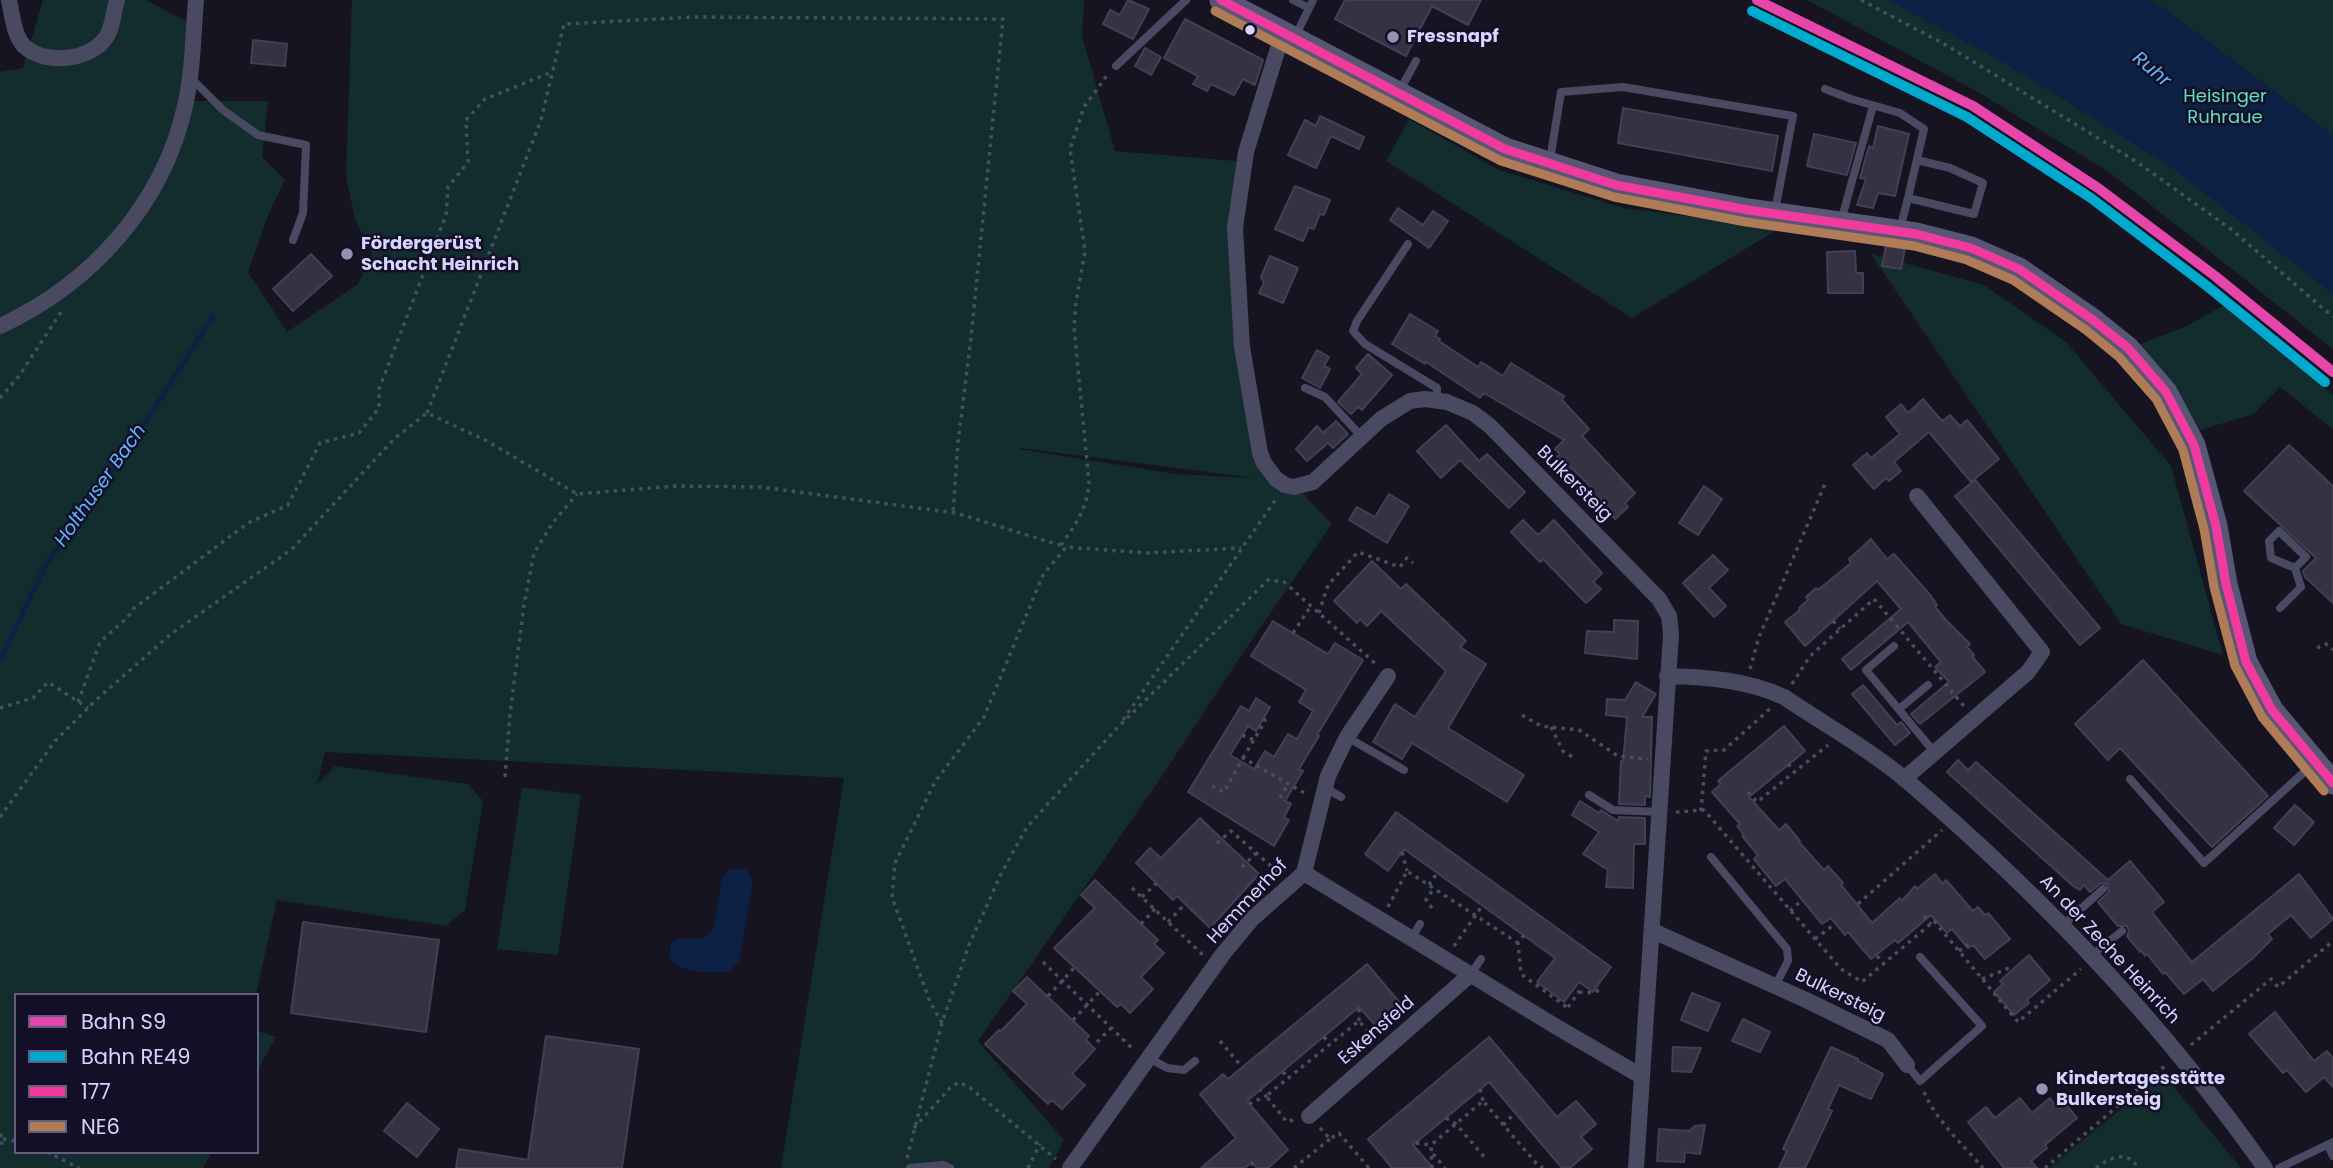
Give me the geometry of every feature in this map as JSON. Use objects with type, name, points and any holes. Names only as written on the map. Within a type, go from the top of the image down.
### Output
[{"type":"main road","points":[[1222,0],[1505,149],[1616,185],[1774,214],[1899,232],[1971,247],[2020,269],[2093,320],[2128,348],[2165,392],[2194,445],[2216,526],[2226,584],[2246,662],[2272,710],[2333,783]]},
{"type":"street","points":[[9,0],[13,22],[22,45],[38,55],[58,58],[90,52],[101,44],[109,32],[117,0]]},
{"type":"street","points":[[0,326],[28,313],[77,280],[117,239],[152,190],[166,166],[178,136],[190,77],[196,0]]},
{"type":"street","points":[[1285,485],[1270,472],[1260,453],[1242,347],[1236,228],[1246,152],[1289,35]]},
{"type":"street","name":"Bulkersteig","points":[[1285,485],[1294,487],[1313,482],[1381,419],[1402,405],[1425,399],[1437,400],[1473,413],[1490,426],[1659,599],[1669,616],[1671,634],[1636,1168]]},
{"type":"street","points":[[1904,779],[2028,673],[2042,652],[1917,496]]},
{"type":"street","name":"Hemmerhof","points":[[1063,1164],[1147,1059],[1214,966],[1252,919],[1298,878],[1328,776],[1347,737],[1388,676]]},
{"type":"street","name":"An der Zeche Heinrich","points":[[1667,676],[1709,677],[1764,688],[1784,697],[1904,779],[2063,925],[2093,956],[2180,1054],[2265,1168]]},
{"type":"street","points":[[1298,878],[1380,921],[1641,1076]]},
{"type":"street","name":"Bulkersteig","points":[[1653,931],[1888,1040],[1907,1065]]},
{"type":"street","name":"Eskensfeld","points":[[1309,1116],[1471,974]]},
{"type":"lane","points":[[1116,66],[1186,0]]},
{"type":"lane","points":[[1289,35],[1311,4],[1293,0]]},
{"type":"lane","points":[[1399,93],[1416,61]]},
{"type":"lane","points":[[190,77],[223,110],[258,135],[306,145],[303,213],[293,240]]},
{"type":"lane","points":[[1549,163],[1562,92],[1623,87],[1793,116],[1774,214]]},
{"type":"lane","points":[[1825,89],[1900,113],[1924,129],[1899,232]]},
{"type":"lane","points":[[1840,223],[1872,106]]},
{"type":"lane","points":[[1908,198],[1974,214],[1983,184],[1950,168],[1917,160]]},
{"type":"lane","points":[[1408,244],[1353,331],[1365,344],[1437,388],[1437,400]]},
{"type":"lane","points":[[1306,388],[1325,397],[1362,437]]},
{"type":"lane","points":[[2280,608],[2301,587],[2295,568],[2271,558],[2269,541],[2279,531],[2306,557],[2295,568]]},
{"type":"lane","points":[[1894,646],[1866,670],[1935,753]]},
{"type":"lane","points":[[1899,709],[1928,685]]},
{"type":"lane","points":[[1347,737],[1404,770]]},
{"type":"lane","points":[[2130,779],[2204,863],[2315,762]]},
{"type":"lane","points":[[1589,794],[1613,810],[1660,812]]},
{"type":"lane","points":[[1324,796],[1341,797]]},
{"type":"lane","points":[[1711,857],[1787,949],[1788,961],[1775,986]]},
{"type":"lane","points":[[2063,925],[2103,889]]},
{"type":"lane","points":[[1411,939],[1420,924]]},
{"type":"lane","points":[[2093,956],[2122,931]]},
{"type":"lane","points":[[1920,957],[1982,1026],[1920,1081]]},
{"type":"lane","points":[[1471,974],[1481,958]]},
{"type":"lane","points":[[1147,1059],[1167,1068],[1184,1070],[1195,1061]]},
{"type":"lane","name":"Bulkersteig","points":[[1907,1065],[1920,1081]]},
{"type":"lane","points":[[2279,1168],[2330,1143],[2333,1156]]},
{"type":"lane","points":[[911,1168],[950,1168]]},
{"type":"path","points":[[1861,0],[1946,45],[2137,162],[2232,230],[2333,317]]},
{"type":"path","points":[[0,817],[55,741],[88,708],[171,634],[292,549],[396,438],[427,413],[541,120],[564,24],[694,16],[1003,19],[958,442],[953,513]]},
{"type":"path","points":[[942,1023],[930,1002],[892,897],[895,863],[935,782],[985,717],[1043,575],[1076,526],[1088,496],[1089,482],[1074,328],[1085,251],[1070,149],[1084,107],[1103,79],[1116,66]]},
{"type":"path","points":[[78,702],[100,642],[128,617],[133,609],[248,523],[288,505],[320,443],[359,433],[379,408],[379,389],[446,215],[448,187],[468,162],[467,120],[485,99],[552,72]]},
{"type":"path","points":[[0,398],[19,376],[58,317],[77,280]]},
{"type":"path","points":[[427,413],[487,441],[577,494],[676,486],[761,487],[953,513],[1063,546],[1147,552],[1241,548]]},
{"type":"path","points":[[1744,684],[1759,637],[1825,484]]},
{"type":"path","points":[[1118,727],[1285,485]]},
{"type":"path","points":[[505,777],[524,604],[534,553],[554,521],[577,494]]},
{"type":"path","points":[[1319,613],[1328,585],[1358,552],[1400,567],[1407,558],[1413,563]]},
{"type":"path","points":[[902,1168],[942,1023],[969,945],[1001,874],[1027,827],[1118,727],[1268,580],[1284,582],[1388,676]]},
{"type":"path","points":[[1293,633],[1311,606]]},
{"type":"path","points":[[1895,624],[1900,620]]},
{"type":"path","points":[[1833,621],[1840,629]]},
{"type":"path","points":[[2317,648],[2326,644],[2333,650]]},
{"type":"path","points":[[0,708],[33,698],[48,682],[88,708]]},
{"type":"path","points":[[1702,811],[1706,751],[1724,750],[1784,697]]},
{"type":"path","points":[[1521,715],[1541,726],[1579,730],[1618,757],[1663,760]]},
{"type":"path","points":[[1212,786],[1224,792],[1265,721],[1264,718]]},
{"type":"path","points":[[1550,727],[1563,751],[1574,758]]},
{"type":"path","points":[[1242,735],[1254,740]]},
{"type":"path","points":[[1748,792],[1758,802],[1840,735]]},
{"type":"path","points":[[1243,758],[1288,784],[1324,796]]},
{"type":"path","points":[[1788,764],[1794,771]]},
{"type":"path","points":[[1280,798],[1288,784]]},
{"type":"path","points":[[1660,812],[1704,810],[1763,875],[1840,969],[1862,982],[1934,921],[2018,1022],[2093,956]]},
{"type":"path","points":[[1858,904],[1951,821]]},
{"type":"path","points":[[1217,843],[1231,831],[1256,853],[1298,878]]},
{"type":"path","points":[[1402,852],[1407,871],[1518,943]]},
{"type":"path","points":[[1242,867],[1256,853]]},
{"type":"path","points":[[1380,921],[1407,871]]},
{"type":"path","points":[[1429,885],[1437,873]]},
{"type":"path","points":[[1142,897],[1160,880]]},
{"type":"path","points":[[1132,888],[1214,966]]},
{"type":"path","points":[[1432,908],[1426,900],[1434,888]]},
{"type":"path","points":[[1790,911],[1800,902]]},
{"type":"path","points":[[1168,922],[1185,904]]},
{"type":"path","points":[[1445,959],[1482,905]]},
{"type":"path","points":[[1141,924],[1155,909]]},
{"type":"path","points":[[1924,916],[1931,924]]},
{"type":"path","points":[[1815,939],[1835,924]]},
{"type":"path","points":[[1524,935],[1518,943],[1521,974],[1568,1008]]},
{"type":"path","points":[[1959,951],[1968,944]]},
{"type":"path","points":[[1877,956],[1884,964]]},
{"type":"path","points":[[1043,962],[1147,1059]]},
{"type":"path","points":[[1048,996],[1076,966]]},
{"type":"path","points":[[1982,979],[2009,968]]},
{"type":"path","points":[[1575,987],[1579,992],[1593,993],[1599,990]]},
{"type":"path","points":[[1073,1020],[1101,990]]},
{"type":"path","points":[[1555,1026],[1579,992]]},
{"type":"path","points":[[1359,1007],[1359,1021],[1384,1050]]},
{"type":"path","points":[[1249,1104],[1266,1096],[1359,1021]]},
{"type":"path","points":[[1097,1042],[1111,1028]]},
{"type":"path","points":[[1324,1037],[1330,1044]]},
{"type":"path","points":[[1220,1041],[1242,1067]]},
{"type":"path","points":[[1283,1072],[1288,1078]]},
{"type":"path","points":[[1920,1081],[1928,1100],[1983,1168]]},
{"type":"path","points":[[913,1129],[950,1088],[959,1082],[969,1087],[1063,1164]]},
{"type":"path","points":[[1480,1089],[1483,1101],[1543,1168]]},
{"type":"path","points":[[1260,1090],[1287,1122],[1309,1116],[1330,1139]]},
{"type":"path","points":[[1416,1143],[1431,1145],[1483,1101]]},
{"type":"path","points":[[1503,1125],[1515,1113]]},
{"type":"path","points":[[1446,1118],[1456,1124],[1485,1158]]},
{"type":"path","points":[[1294,1168],[1339,1133],[1369,1168]]},
{"type":"path","points":[[0,1149],[1,1137]]},
{"type":"path","points":[[1028,1168],[1040,1144]]},
{"type":"path","points":[[1431,1145],[1432,1168]]},
{"type":"path","points":[[1432,1153],[1446,1168]]},
{"type":"path","points":[[51,1154],[79,1168]]},
{"type":"path","points":[[2096,1168],[2115,1156],[2124,1156],[2136,1162],[2138,1168]]},
{"type":"path","points":[[1252,1162],[1253,1168]]},
{"type":"green space","points":[[43,0],[146,0],[193,25],[188,93],[194,101],[268,101],[262,157],[285,180],[269,213],[248,272],[287,332],[358,284],[372,253],[355,219],[346,177],[352,0],[1084,0],[1082,36],[1115,151],[1236,161],[1229,225],[1257,457],[1302,493],[1332,524],[1158,782],[978,1041],[1064,1140],[1049,1168],[781,1168],[844,778],[325,752],[317,784],[335,766],[468,784],[483,801],[465,910],[446,926],[277,900],[256,993],[14,993],[14,1154],[211,1154],[203,1168],[0,1168],[0,72],[23,68]],"holes":[[[1020,448],[1254,478],[1176,474]]]},
{"type":"green space","name":"Heisinger Ruhraue","points":[[1807,0],[2333,0],[2333,349],[2109,172],[1976,91]]},
{"type":"green space","points":[[1409,119],[1499,170],[1624,208],[1780,228],[1632,318],[1386,161]]},
{"type":"green space","points":[[1871,254],[1984,285],[2066,342],[2171,466],[2223,655],[2121,624]]},
{"type":"green space","points":[[2228,303],[2333,395],[2333,429],[2280,387],[2253,414],[2194,432],[2130,348],[2187,326]]},
{"type":"green space","points":[[522,787],[581,795],[558,955],[497,949]]},
{"type":"green space","points":[[259,1032],[276,1037],[259,1067]]},
{"type":"green space","points":[[2163,1074],[2241,1168],[2049,1168]]},
{"type":"water","name":"Heisinger Ruhraue","points":[[1888,0],[2148,0],[2162,7],[2333,135],[2333,294],[2171,167],[2008,65]]},
{"type":"water","points":[[729,869],[747,869],[753,882],[739,961],[729,972],[682,968],[669,959],[671,944],[677,939],[702,939],[713,929],[723,876]]},
{"type":"building","points":[[1128,0],[1149,9],[1133,39],[1103,24],[1110,10],[1120,15]]},
{"type":"building","name":"Fressnapf","points":[[1345,0],[1481,0],[1468,25],[1432,6],[1406,56],[1335,19]]},
{"type":"building","points":[[1185,19],[1263,60],[1255,85],[1243,79],[1234,95],[1211,84],[1207,91],[1193,84],[1198,76],[1164,58]]},
{"type":"building","points":[[253,40],[287,44],[285,66],[251,63]]},
{"type":"building","points":[[1145,48],[1161,57],[1151,75],[1135,66]]},
{"type":"building","points":[[1623,108],[1778,136],[1772,171],[1618,143]]},
{"type":"building","points":[[1320,116],[1364,137],[1359,149],[1331,136],[1316,168],[1288,155],[1305,120],[1316,126]]},
{"type":"building","points":[[1878,126],[1909,134],[1895,196],[1878,193],[1873,208],[1857,205],[1866,179],[1860,178],[1869,146],[1873,148]]},
{"type":"building","points":[[1814,134],[1856,143],[1847,175],[1807,166]]},
{"type":"building","points":[[1295,186],[1330,200],[1324,215],[1320,214],[1314,229],[1309,227],[1303,241],[1275,229]]},
{"type":"building","points":[[1398,208],[1423,225],[1433,211],[1448,221],[1429,248],[1390,220]]},
{"type":"building","points":[[1886,246],[1905,249],[1901,269],[1882,266]]},
{"type":"building","points":[[1855,251],[1856,273],[1863,273],[1863,293],[1828,293],[1827,252]]},
{"type":"building","points":[[311,254],[332,276],[293,311],[273,289]]},
{"type":"building","points":[[1270,256],[1298,268],[1283,303],[1259,293],[1264,283],[1261,277]]},
{"type":"building","points":[[1410,314],[1438,331],[1435,336],[1439,341],[1478,367],[1481,362],[1503,376],[1511,363],[1564,396],[1562,400],[1589,429],[1582,436],[1635,493],[1625,503],[1628,507],[1615,519],[1590,492],[1593,489],[1557,457],[1560,454],[1555,449],[1564,440],[1484,393],[1480,398],[1426,362],[1425,364],[1392,344]]},
{"type":"building","points":[[1317,350],[1329,357],[1324,366],[1330,369],[1320,388],[1302,378]]},
{"type":"building","points":[[1368,354],[1392,375],[1362,410],[1358,407],[1351,414],[1338,402],[1362,374],[1356,368]]},
{"type":"building","points":[[1923,399],[1942,421],[1950,415],[1960,426],[1967,420],[1999,459],[1971,482],[1929,432],[1894,462],[1901,471],[1889,481],[1886,478],[1874,489],[1853,465],[1867,453],[1871,458],[1900,434],[1886,417],[1901,404],[1908,413]]},
{"type":"building","points":[[1336,421],[1348,434],[1333,448],[1328,443],[1307,461],[1296,449],[1317,426],[1323,433]]},
{"type":"building","points":[[1446,425],[1479,461],[1487,454],[1525,492],[1509,508],[1460,460],[1441,478],[1417,451]]},
{"type":"building","points":[[2289,445],[2333,486],[2333,603],[2305,577],[2303,571],[2316,558],[2244,491]]},
{"type":"building","points":[[1975,480],[2100,628],[2080,645],[1955,496]]},
{"type":"building","points":[[1704,486],[1722,499],[1698,535],[1679,523]]},
{"type":"building","points":[[1389,494],[1409,506],[1387,543],[1349,520],[1357,507],[1375,517]]},
{"type":"building","points":[[1523,520],[1538,535],[1554,520],[1602,573],[1593,582],[1601,589],[1586,603],[1543,559],[1540,562],[1511,532]]},
{"type":"building","points":[[1871,539],[1887,559],[1894,554],[1931,596],[1937,605],[1935,607],[1970,644],[1967,647],[1985,672],[1920,724],[1911,714],[1949,682],[1935,667],[1941,662],[1908,622],[1851,670],[1842,659],[1901,609],[1877,581],[1805,646],[1785,622],[1800,610],[1808,600],[1806,597],[1851,563],[1849,559]]},
{"type":"building","points":[[1713,555],[1728,570],[1709,588],[1726,606],[1714,617],[1683,583]]},
{"type":"building","points":[[1372,561],[1401,589],[1406,584],[1466,641],[1460,647],[1486,664],[1448,728],[1524,775],[1507,802],[1412,743],[1402,759],[1373,742],[1395,704],[1415,717],[1446,671],[1381,611],[1367,626],[1360,619],[1357,623],[1334,601]]},
{"type":"building","points":[[1614,620],[1638,621],[1637,659],[1585,653],[1587,631],[1614,632]]},
{"type":"building","points":[[1273,621],[1328,654],[1335,643],[1363,660],[1299,769],[1303,771],[1285,801],[1291,804],[1284,817],[1289,820],[1274,846],[1188,792],[1241,706],[1249,711],[1256,698],[1270,707],[1256,731],[1248,726],[1230,755],[1254,769],[1265,751],[1274,757],[1288,734],[1297,739],[1313,711],[1299,702],[1306,690],[1251,656]]},
{"type":"building","points":[[2143,660],[2268,796],[2212,847],[2120,748],[2108,760],[2075,724]]},
{"type":"building","points":[[1636,682],[1656,694],[1642,717],[1652,717],[1650,797],[1645,796],[1645,805],[1619,804],[1627,717],[1606,715],[1607,699],[1625,700]]},
{"type":"building","points":[[1863,685],[1897,725],[1901,722],[1910,733],[1895,745],[1852,694]]},
{"type":"building","points":[[1784,726],[1805,751],[1749,797],[1779,830],[1786,824],[1824,870],[1828,866],[1872,923],[1900,898],[1902,901],[1915,886],[1917,889],[1935,874],[1943,884],[1946,880],[1973,911],[1978,907],[1985,915],[1988,913],[2010,939],[1985,959],[1973,945],[1968,948],[1952,929],[1947,933],[1931,915],[1898,943],[1895,940],[1871,959],[1848,932],[1845,935],[1831,918],[1822,924],[1785,879],[1776,886],[1754,859],[1758,855],[1742,836],[1744,835],[1737,826],[1740,824],[1712,792],[1721,784],[1718,781]]},
{"type":"building","points":[[1958,760],[1968,770],[1976,762],[2108,880],[2130,861],[2164,902],[2152,912],[2192,962],[2299,874],[2333,919],[2311,938],[2291,915],[2268,934],[2272,939],[2253,958],[2213,991],[2203,979],[2184,994],[2147,954],[2145,956],[2141,950],[2140,952],[2127,936],[2127,926],[2118,926],[2098,902],[2109,892],[2107,884],[2101,883],[2090,892],[2084,885],[2080,890],[2073,886],[1947,772]]},
{"type":"building","points":[[1580,801],[1618,821],[1619,817],[1645,818],[1645,844],[1634,844],[1633,888],[1606,887],[1608,870],[1583,854],[1599,832],[1572,815]]},
{"type":"building","points":[[2295,805],[2314,822],[2294,845],[2274,828]]},
{"type":"building","points":[[1396,812],[1611,967],[1593,992],[1579,982],[1564,1002],[1537,982],[1555,958],[1404,849],[1388,871],[1365,854]]},
{"type":"building","points":[[1200,818],[1259,874],[1210,928],[1177,896],[1173,900],[1136,863],[1150,848],[1161,858]]},
{"type":"building","points":[[1095,880],[1158,940],[1154,944],[1164,953],[1141,977],[1153,989],[1130,1013],[1121,1004],[1117,1007],[1054,948],[1095,908],[1081,895]]},
{"type":"building","points":[[303,922],[439,940],[426,1032],[291,1013]]},
{"type":"building","points":[[2029,955],[2050,980],[2014,1015],[1994,992],[2003,984],[2000,981]]},
{"type":"building","points":[[1367,964],[1401,1004],[1376,1026],[1359,1007],[1247,1101],[1288,1150],[1268,1168],[1257,1168],[1252,1162],[1245,1168],[1201,1168],[1236,1138],[1200,1094],[1223,1074],[1228,1079]]},
{"type":"building","points":[[1027,977],[1089,1036],[1086,1040],[1095,1049],[1072,1074],[1085,1085],[1062,1109],[1052,1100],[1048,1104],[985,1044],[1027,1004],[1013,991]]},
{"type":"building","points":[[1692,993],[1720,1004],[1708,1031],[1681,1020]]},
{"type":"building","points":[[2275,1012],[2314,1061],[2327,1051],[2333,1058],[2333,1087],[2324,1077],[2306,1092],[2287,1070],[2283,1073],[2249,1034]]},
{"type":"building","points":[[1743,1019],[1770,1032],[1760,1052],[1732,1041]]},
{"type":"building","points":[[546,1036],[639,1049],[622,1168],[456,1168],[459,1149],[528,1160]]},
{"type":"building","points":[[1489,1037],[1557,1117],[1576,1101],[1596,1124],[1581,1137],[1592,1149],[1570,1168],[1562,1168],[1489,1082],[1413,1145],[1433,1168],[1392,1168],[1368,1139]]},
{"type":"building","points":[[1673,1047],[1701,1048],[1691,1072],[1672,1071]]},
{"type":"building","points":[[1831,1047],[1883,1074],[1871,1099],[1839,1085],[1828,1109],[1832,1111],[1805,1168],[1779,1168],[1787,1151],[1783,1149]]},
{"type":"building","points":[[2020,1098],[2032,1113],[2050,1098],[2056,1106],[2062,1100],[2077,1118],[2045,1145],[2047,1148],[2031,1161],[2037,1168],[2004,1168],[1968,1122],[1986,1107],[1995,1118]]},
{"type":"building","points":[[407,1103],[439,1129],[417,1157],[384,1131]]},
{"type":"building","points":[[1705,1125],[1700,1154],[1685,1152],[1684,1162],[1657,1161],[1659,1129],[1689,1131],[1695,1126]]},
{"type":"waterway","name":"Holthuser Bach","points":[[0,661],[45,566],[133,442],[213,316]]},
{"type":"rail line","name":"S9","points":[[1757,0],[1973,106],[2098,188],[2215,276],[2333,372]]},
{"type":"rail line","name":"RE49","points":[[1752,11],[1967,117],[2091,198],[2207,286],[2325,382]]},
{"type":"transit line","name":"177","points":[[1221,0],[1505,149],[1616,185],[1748,210],[1916,234],[1971,248],[2019,269],[2093,320],[2128,348],[2166,392],[2194,445],[2216,526],[2226,584],[2246,662],[2272,710],[2333,783]]},
{"type":"transit line","name":"NE6","points":[[1215,11],[1501,161],[1614,197],[1746,222],[1914,246],[1967,260],[2013,280],[2086,330],[2119,357],[2156,399],[2183,450],[2235,666],[2262,717],[2324,791]]},
{"type":"place","name":"Fressnapf","points":[[1393,37]]},
{"type":"place","name":"Fördergerüst Schacht Heinrich","points":[[347,254]]},
{"type":"place","name":"Kindertagesstätte Bulkersteig","points":[[2042,1089]]},
{"type":"water label","name":"Ruhr","points":[[2151,70]]}]
